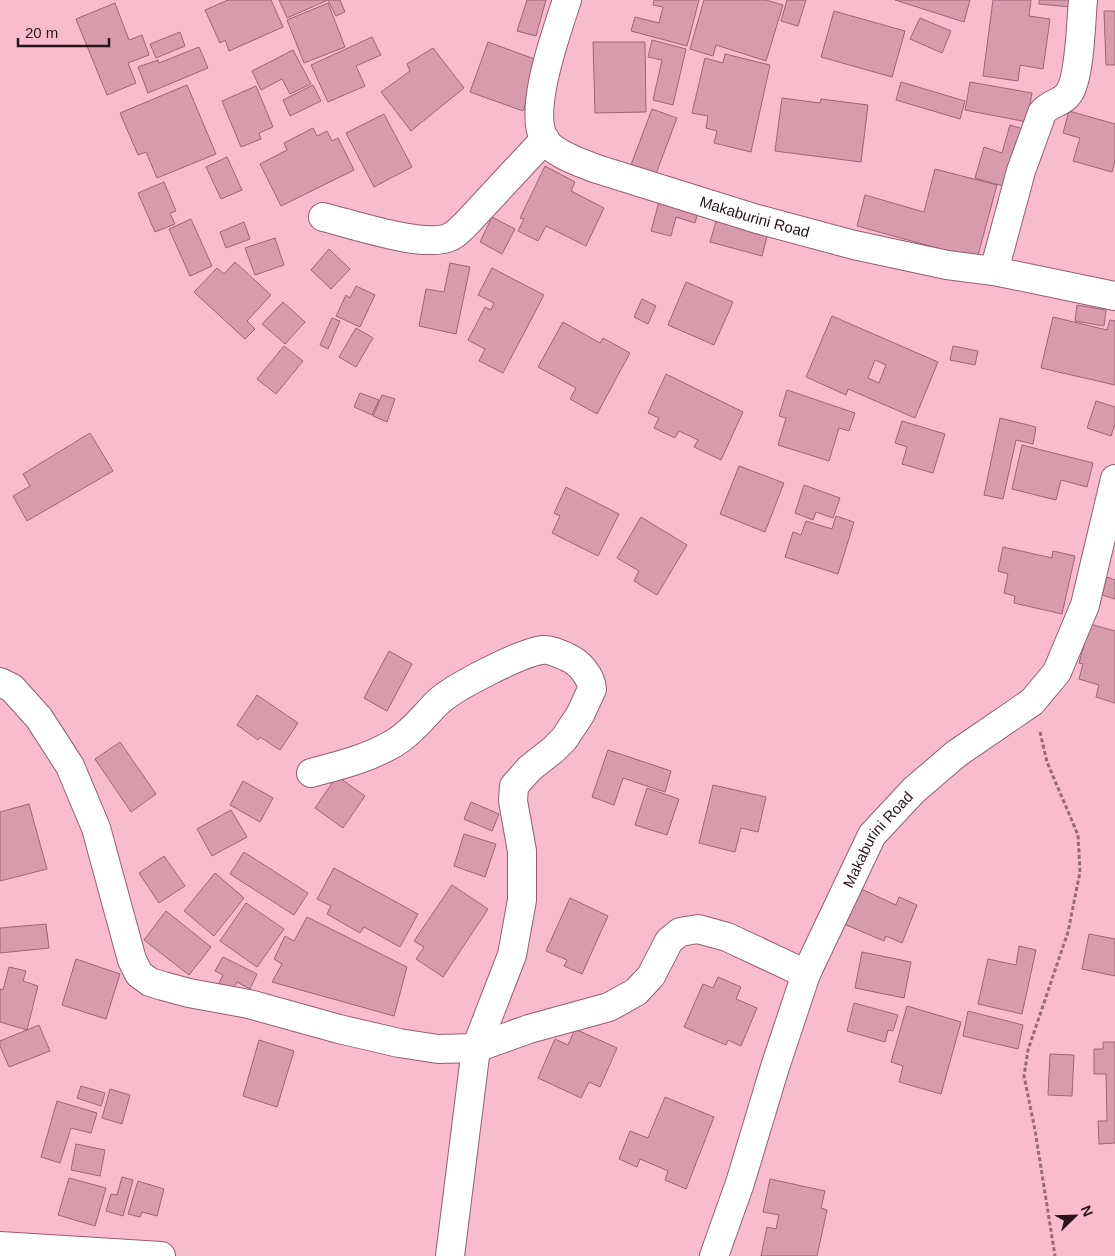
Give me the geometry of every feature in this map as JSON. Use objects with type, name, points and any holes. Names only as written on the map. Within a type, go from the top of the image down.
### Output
[{"type":"street","points":[[323,217],[413,240],[434,241],[452,236],[544,139],[540,122],[542,88],[567,0]]},
{"type":"street","points":[[994,271],[1021,171],[1042,113],[1046,108],[1064,99],[1071,90],[1077,63],[1083,0]]},
{"type":"street","name":"Makaburini Road","points":[[544,139],[577,161],[597,170],[757,219],[854,245],[938,263],[994,271],[1115,296]]},
{"type":"street","name":"Makaburini Road","points":[[714,1256],[740,1183],[775,1067],[806,974],[872,835],[914,790],[956,754],[1032,702],[1057,672],[1084,605],[1115,479]]},
{"type":"street","points":[[311,773],[369,757],[397,741],[418,724],[438,702],[459,687],[506,663],[539,650],[547,650],[578,664],[592,684],[592,689],[580,715],[564,739],[530,768],[514,786],[513,801],[522,851],[522,900],[512,955],[476,1048],[450,1256]]},
{"type":"street","points":[[0,682],[12,688],[39,718],[70,766],[96,828],[132,960],[139,974],[150,982],[189,993],[248,1004],[399,1043],[438,1049],[476,1048],[528,1030],[609,1008],[636,992],[651,976],[669,941],[680,932],[698,929],[727,938],[806,974]]},
{"type":"street","points":[[0,1246],[161,1256]]},
{"type":"path","points":[[1032,702],[1047,762],[1078,835],[1080,872],[1068,932],[1028,1050],[1024,1076],[1035,1130],[1055,1256]]},
{"type":"building","points":[[228,0],[271,0],[283,27],[229,51],[225,40],[220,43],[205,10]]},
{"type":"building","points":[[279,0],[328,0],[287,18]]},
{"type":"building","points":[[328,0],[340,0],[345,12],[336,16]]},
{"type":"building","points":[[527,0],[546,0],[536,36],[517,31]]},
{"type":"building","points":[[654,0],[699,0],[687,46],[631,31],[635,17],[659,23],[663,7],[653,5]]},
{"type":"building","points":[[704,0],[766,0],[783,5],[766,61],[716,45],[713,56],[690,49]]},
{"type":"building","points":[[787,0],[806,0],[798,26],[781,21]]},
{"type":"building","points":[[895,0],[970,0],[964,22]]},
{"type":"building","points":[[993,0],[1031,0],[1029,16],[1050,19],[1043,69],[1020,65],[1018,81],[983,76]]},
{"type":"building","points":[[1039,0],[1072,0],[1071,7],[1039,4]]},
{"type":"building","points":[[115,3],[129,40],[142,35],[149,55],[128,63],[136,83],[107,95],[76,19]]},
{"type":"building","points":[[328,3],[345,47],[304,63],[287,20]]},
{"type":"building","points":[[834,11],[905,31],[892,77],[821,57]]},
{"type":"building","points":[[1104,11],[1115,11],[1115,65],[1106,65]]},
{"type":"building","points":[[920,18],[951,31],[942,53],[910,39]]},
{"type":"building","points":[[180,32],[185,46],[156,58],[150,44]]},
{"type":"building","points":[[372,37],[381,55],[356,66],[365,86],[328,102],[311,65]]},
{"type":"building","points":[[652,40],[686,49],[673,105],[653,100],[662,60],[648,57]]},
{"type":"building","points":[[488,42],[540,61],[523,111],[470,92]]},
{"type":"building","points":[[593,42],[645,42],[646,112],[595,113]]},
{"type":"building","points":[[199,47],[208,68],[148,93],[138,67],[158,60],[159,63]]},
{"type":"building","points":[[433,48],[464,88],[411,131],[381,92],[410,71],[407,64]]},
{"type":"building","points":[[293,50],[311,84],[290,94],[282,79],[261,90],[252,71]]},
{"type":"building","points":[[725,54],[770,65],[751,152],[714,143],[717,131],[706,128],[708,116],[692,113],[705,58],[723,63]]},
{"type":"building","points":[[901,82],[965,101],[960,119],[896,100]]},
{"type":"building","points":[[970,82],[1032,93],[1027,122],[965,110]]},
{"type":"building","points":[[187,85],[216,154],[157,178],[146,152],[138,155],[120,113]]},
{"type":"building","points":[[313,85],[321,101],[290,116],[283,100]]},
{"type":"building","points":[[256,86],[273,127],[259,133],[261,139],[241,147],[222,101]]},
{"type":"building","points":[[782,98],[820,103],[821,99],[868,105],[861,162],[775,151]]},
{"type":"building","points":[[652,109],[677,118],[654,179],[629,170]]},
{"type":"building","points":[[1069,111],[1115,124],[1115,160],[1112,172],[1073,161],[1080,138],[1063,133]]},
{"type":"building","points":[[384,114],[412,167],[374,187],[346,133]]},
{"type":"building","points":[[1010,125],[1030,131],[1013,189],[975,178],[984,147],[1002,153]]},
{"type":"building","points":[[313,128],[317,136],[327,131],[332,141],[338,138],[354,170],[281,206],[260,164],[287,150],[284,143]]},
{"type":"building","points":[[227,157],[242,190],[221,199],[206,167]]},
{"type":"building","points":[[545,166],[575,182],[571,191],[604,208],[586,246],[546,226],[538,241],[518,231],[524,219],[520,218]]},
{"type":"building","points":[[935,169],[997,185],[977,259],[857,226],[865,195],[924,212]]},
{"type":"building","points":[[164,182],[176,211],[170,213],[175,224],[155,232],[138,193]]},
{"type":"building","points":[[660,198],[699,208],[695,223],[676,217],[671,236],[651,231]]},
{"type":"building","points":[[492,217],[515,229],[502,254],[480,242]]},
{"type":"building","points":[[717,218],[768,233],[762,256],[710,242]]},
{"type":"building","points":[[191,219],[212,266],[190,276],[169,229]]},
{"type":"building","points":[[244,222],[250,239],[226,248],[220,232]]},
{"type":"building","points":[[275,238],[284,265],[255,275],[245,248]]},
{"type":"building","points":[[329,249],[350,269],[331,289],[311,270]]},
{"type":"building","points":[[235,262],[271,295],[247,321],[255,329],[245,339],[194,292],[217,268],[224,274]]},
{"type":"building","points":[[450,263],[470,267],[456,334],[419,326],[426,289],[444,292]]},
{"type":"building","points":[[492,268],[544,295],[503,373],[479,361],[485,349],[468,340],[485,307],[491,310],[494,303],[478,295]]},
{"type":"building","points":[[686,282],[733,302],[714,345],[668,325]]},
{"type":"building","points":[[356,286],[375,295],[360,327],[336,316],[346,295],[350,298]]},
{"type":"building","points":[[642,299],[656,306],[648,324],[634,317]]},
{"type":"building","points":[[283,302],[305,322],[285,344],[262,324]]},
{"type":"building","points":[[1077,305],[1106,310],[1104,326],[1075,321]]},
{"type":"building","points":[[832,316],[938,362],[915,418],[848,389],[846,395],[806,377]],"holes":[[[875,360],[886,365],[879,383],[868,378]]]},
{"type":"building","points":[[1053,317],[1107,330],[1110,320],[1115,321],[1115,385],[1041,368]]},
{"type":"building","points":[[332,318],[340,321],[328,349],[320,345]]},
{"type":"building","points":[[563,322],[600,343],[603,338],[630,353],[597,414],[570,399],[576,388],[538,367]]},
{"type":"building","points":[[356,328],[373,338],[356,367],[339,357]]},
{"type":"building","points":[[284,346],[303,361],[276,394],[257,379]]},
{"type":"building","points":[[953,346],[978,351],[975,365],[950,360]]},
{"type":"building","points":[[666,374],[743,412],[721,460],[694,447],[698,440],[679,431],[675,438],[654,428],[659,418],[648,413]]},
{"type":"building","points":[[787,390],[855,413],[849,431],[839,428],[829,461],[778,445],[786,418],[779,416]]},
{"type":"building","points":[[360,393],[379,400],[372,415],[354,407]]},
{"type":"building","points":[[382,395],[395,399],[387,422],[373,416]]},
{"type":"building","points":[[1096,401],[1115,407],[1115,424],[1111,436],[1087,428]]},
{"type":"building","points":[[1000,418],[1036,427],[1033,444],[1016,440],[1003,499],[984,495]]},
{"type":"building","points":[[902,421],[945,434],[933,473],[902,464],[907,447],[895,443]]},
{"type":"building","points":[[90,433],[113,471],[27,521],[13,496],[30,486],[23,474]]},
{"type":"building","points":[[1022,445],[1093,463],[1087,487],[1061,480],[1056,500],[1012,489]]},
{"type":"building","points":[[739,466],[784,483],[765,532],[720,514]]},
{"type":"building","points":[[804,485],[840,498],[833,518],[816,512],[813,520],[795,513]]},
{"type":"building","points":[[566,487],[619,514],[598,556],[552,533],[560,516],[554,513]]},
{"type":"building","points":[[836,516],[854,522],[838,574],[785,557],[793,532],[801,535],[806,521],[832,529]]},
{"type":"building","points":[[641,517],[687,545],[657,595],[634,581],[639,571],[617,558]]},
{"type":"building","points":[[1003,547],[1052,558],[1053,551],[1075,556],[1062,614],[1014,603],[1015,596],[1004,593],[1008,574],[998,571]]},
{"type":"building","points":[[1107,577],[1115,580],[1115,599],[1102,595]]},
{"type":"building","points":[[1090,624],[1115,631],[1115,703],[1096,697],[1099,685],[1079,679],[1083,664],[1079,663]]},
{"type":"building","points":[[389,651],[412,664],[387,711],[364,698]]},
{"type":"building","points":[[257,695],[298,723],[280,750],[260,737],[258,740],[237,725]]},
{"type":"building","points":[[120,742],[156,794],[131,812],[95,759]]},
{"type":"building","points":[[608,750],[671,771],[665,792],[623,778],[614,805],[592,797]]},
{"type":"building","points":[[337,776],[365,796],[343,828],[315,808]]},
{"type":"building","points":[[243,781],[273,798],[260,822],[230,805]]},
{"type":"building","points":[[713,785],[766,797],[758,832],[741,828],[735,852],[699,843]]},
{"type":"building","points":[[647,788],[679,799],[667,835],[635,825]]},
{"type":"building","points":[[471,802],[499,814],[492,831],[464,819]]},
{"type":"building","points":[[29,804],[47,869],[0,881],[0,812]]},
{"type":"building","points":[[231,810],[247,837],[212,856],[197,829]]},
{"type":"building","points":[[464,834],[496,844],[485,877],[454,866]]},
{"type":"building","points":[[244,852],[308,893],[294,915],[230,874]]},
{"type":"building","points":[[164,856],[185,886],[159,903],[139,873]]},
{"type":"building","points":[[334,868],[418,914],[400,947],[364,927],[360,933],[327,914],[331,906],[317,899]]},
{"type":"building","points":[[215,873],[244,898],[214,936],[184,911]]},
{"type":"building","points":[[452,885],[488,909],[443,977],[416,959],[424,947],[414,941]]},
{"type":"building","points":[[859,888],[896,905],[899,897],[917,905],[902,943],[886,936],[884,941],[844,924]]},
{"type":"building","points":[[570,898],[608,916],[582,974],[564,966],[567,960],[546,951]]},
{"type":"building","points":[[246,903],[284,929],[257,967],[220,941]]},
{"type":"building","points":[[166,911],[211,947],[189,975],[144,940]]},
{"type":"building","points":[[307,917],[407,967],[394,1016],[272,982],[282,964],[274,959],[285,936],[294,941]]},
{"type":"building","points":[[46,924],[49,948],[0,953],[0,928]]},
{"type":"building","points":[[1089,934],[1115,939],[1115,976],[1082,969]]},
{"type":"building","points":[[1019,946],[1036,950],[1022,1014],[978,1004],[988,959],[1016,965]]},
{"type":"building","points":[[862,952],[911,962],[904,998],[855,988]]},
{"type":"building","points":[[223,957],[257,974],[250,989],[237,982],[233,990],[219,983],[223,975],[215,971]]},
{"type":"building","points":[[76,959],[120,974],[106,1019],[62,1005]]},
{"type":"building","points":[[9,967],[26,971],[23,981],[38,986],[27,1030],[0,1022],[0,989],[3,990]]},
{"type":"building","points":[[718,977],[741,987],[736,999],[757,1008],[741,1046],[728,1040],[726,1045],[684,1027],[703,984],[713,988]]},
{"type":"building","points":[[854,1003],[898,1015],[893,1031],[888,1030],[885,1042],[847,1031]]},
{"type":"building","points":[[907,1006],[961,1022],[941,1094],[899,1082],[903,1066],[891,1062]]},
{"type":"building","points":[[968,1011],[1023,1025],[1018,1049],[963,1036]]},
{"type":"building","points":[[39,1025],[50,1051],[9,1067],[0,1046],[0,1041]]},
{"type":"building","points":[[575,1029],[617,1048],[600,1087],[589,1082],[581,1098],[538,1078],[555,1039],[568,1045]]},
{"type":"building","points":[[259,1040],[294,1051],[277,1107],[243,1096]]},
{"type":"building","points":[[1103,1042],[1115,1042],[1115,1143],[1099,1144],[1098,1121],[1107,1121],[1106,1074],[1094,1074],[1094,1049],[1103,1049]]},
{"type":"building","points":[[1050,1054],[1074,1055],[1072,1096],[1048,1095]]},
{"type":"building","points":[[81,1086],[105,1093],[101,1106],[77,1098]]},
{"type":"building","points":[[110,1089],[130,1095],[122,1124],[102,1118]]},
{"type":"building","points":[[665,1097],[714,1117],[686,1189],[665,1180],[668,1171],[640,1159],[637,1167],[619,1159],[630,1131],[648,1138]]},
{"type":"building","points":[[57,1101],[97,1113],[91,1133],[71,1128],[60,1163],[41,1157]]},
{"type":"building","points":[[76,1144],[105,1150],[100,1176],[71,1170]]},
{"type":"building","points":[[122,1177],[133,1180],[123,1216],[106,1211],[111,1194],[117,1195]]},
{"type":"building","points":[[69,1178],[106,1188],[95,1226],[58,1215]]},
{"type":"building","points":[[770,1179],[825,1191],[821,1208],[827,1210],[817,1256],[761,1256],[767,1227],[776,1229],[779,1215],[763,1212]]},
{"type":"building","points":[[138,1181],[164,1189],[157,1216],[142,1212],[140,1217],[128,1214]]}]
